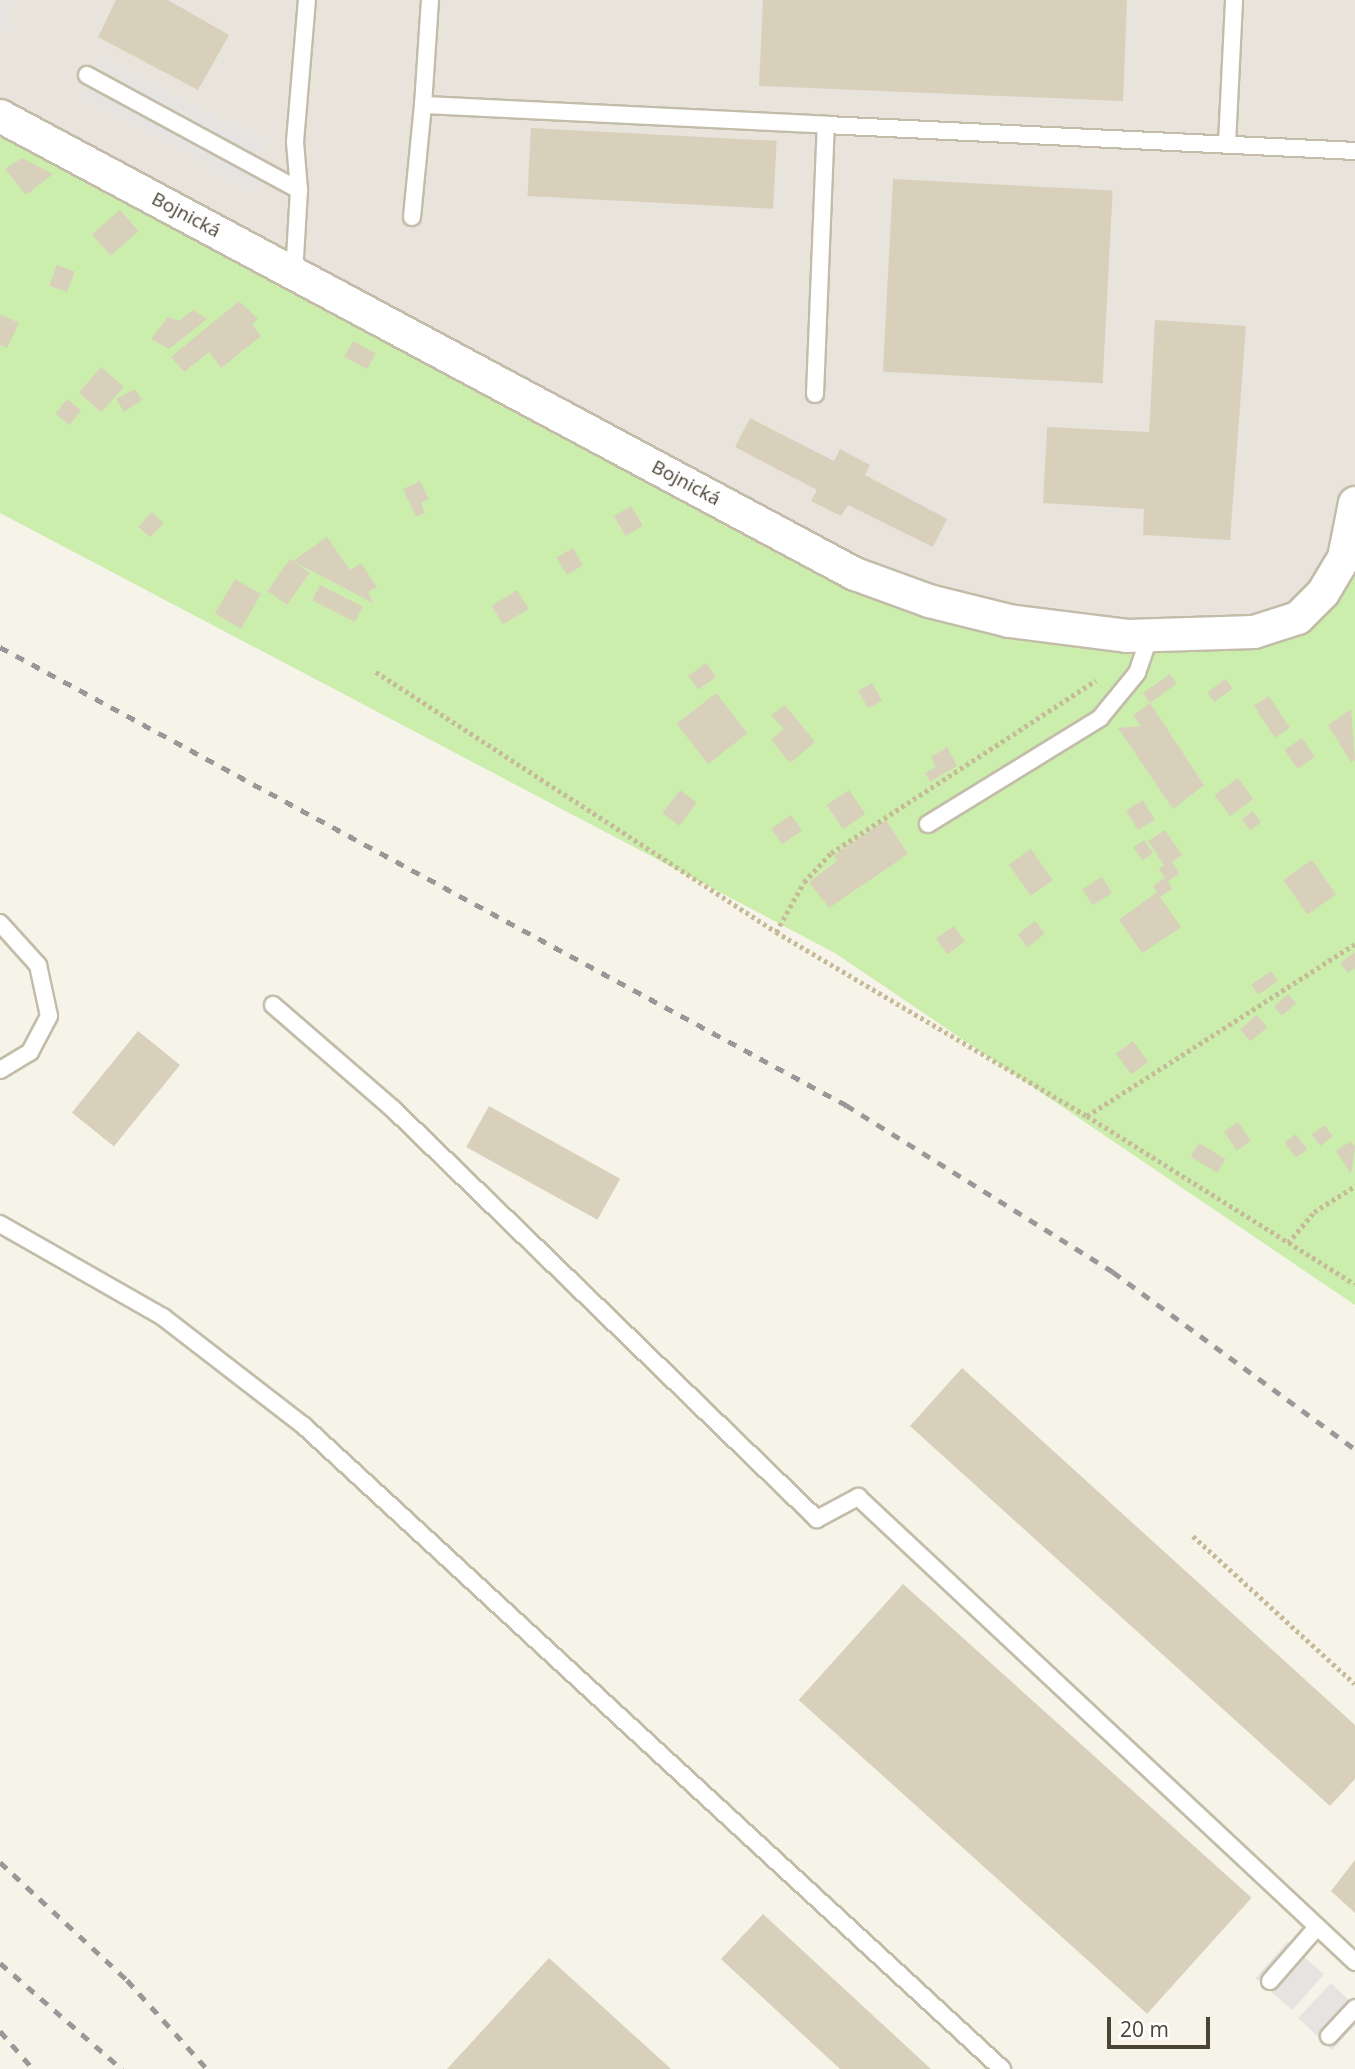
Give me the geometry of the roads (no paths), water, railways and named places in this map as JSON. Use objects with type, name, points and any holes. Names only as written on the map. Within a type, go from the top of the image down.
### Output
[{"type":"street","name":"Bojnická","points":[[0,116],[855,574],[929,601],[1009,621],[1150,636],[1254,632],[1297,618],[1335,577],[1344,558],[1355,503]]},
{"type":"lane","points":[[294,273],[299,190],[295,142],[307,0]]},
{"type":"lane","points":[[412,217],[430,0]]},
{"type":"lane","points":[[1227,144],[1234,0]]},
{"type":"lane","points":[[87,75],[299,190]]},
{"type":"lane","points":[[423,105],[1355,151]]},
{"type":"lane","points":[[815,394],[826,125]]},
{"type":"lane","points":[[928,824],[1100,718],[1137,673],[1150,636]]},
{"type":"lane","points":[[0,923],[38,965],[49,1016],[30,1052],[0,1070]]},
{"type":"lane","points":[[273,1005],[393,1110],[817,1520],[858,1497],[1355,1962]]},
{"type":"lane","points":[[0,1224],[163,1317],[304,1426],[1002,2069]]},
{"type":"lane","points":[[1270,1981],[1317,1927]]},
{"type":"lane","points":[[1329,2036],[1355,2008]]},
{"type":"railway","points":[[0,647],[846,1105],[1113,1272],[1355,1449]]},
{"type":"railway","points":[[0,1862],[127,1980],[207,2069]]},
{"type":"railway","points":[[0,1963],[122,2069]]},
{"type":"railway","points":[[0,2031],[33,2069]]}]
